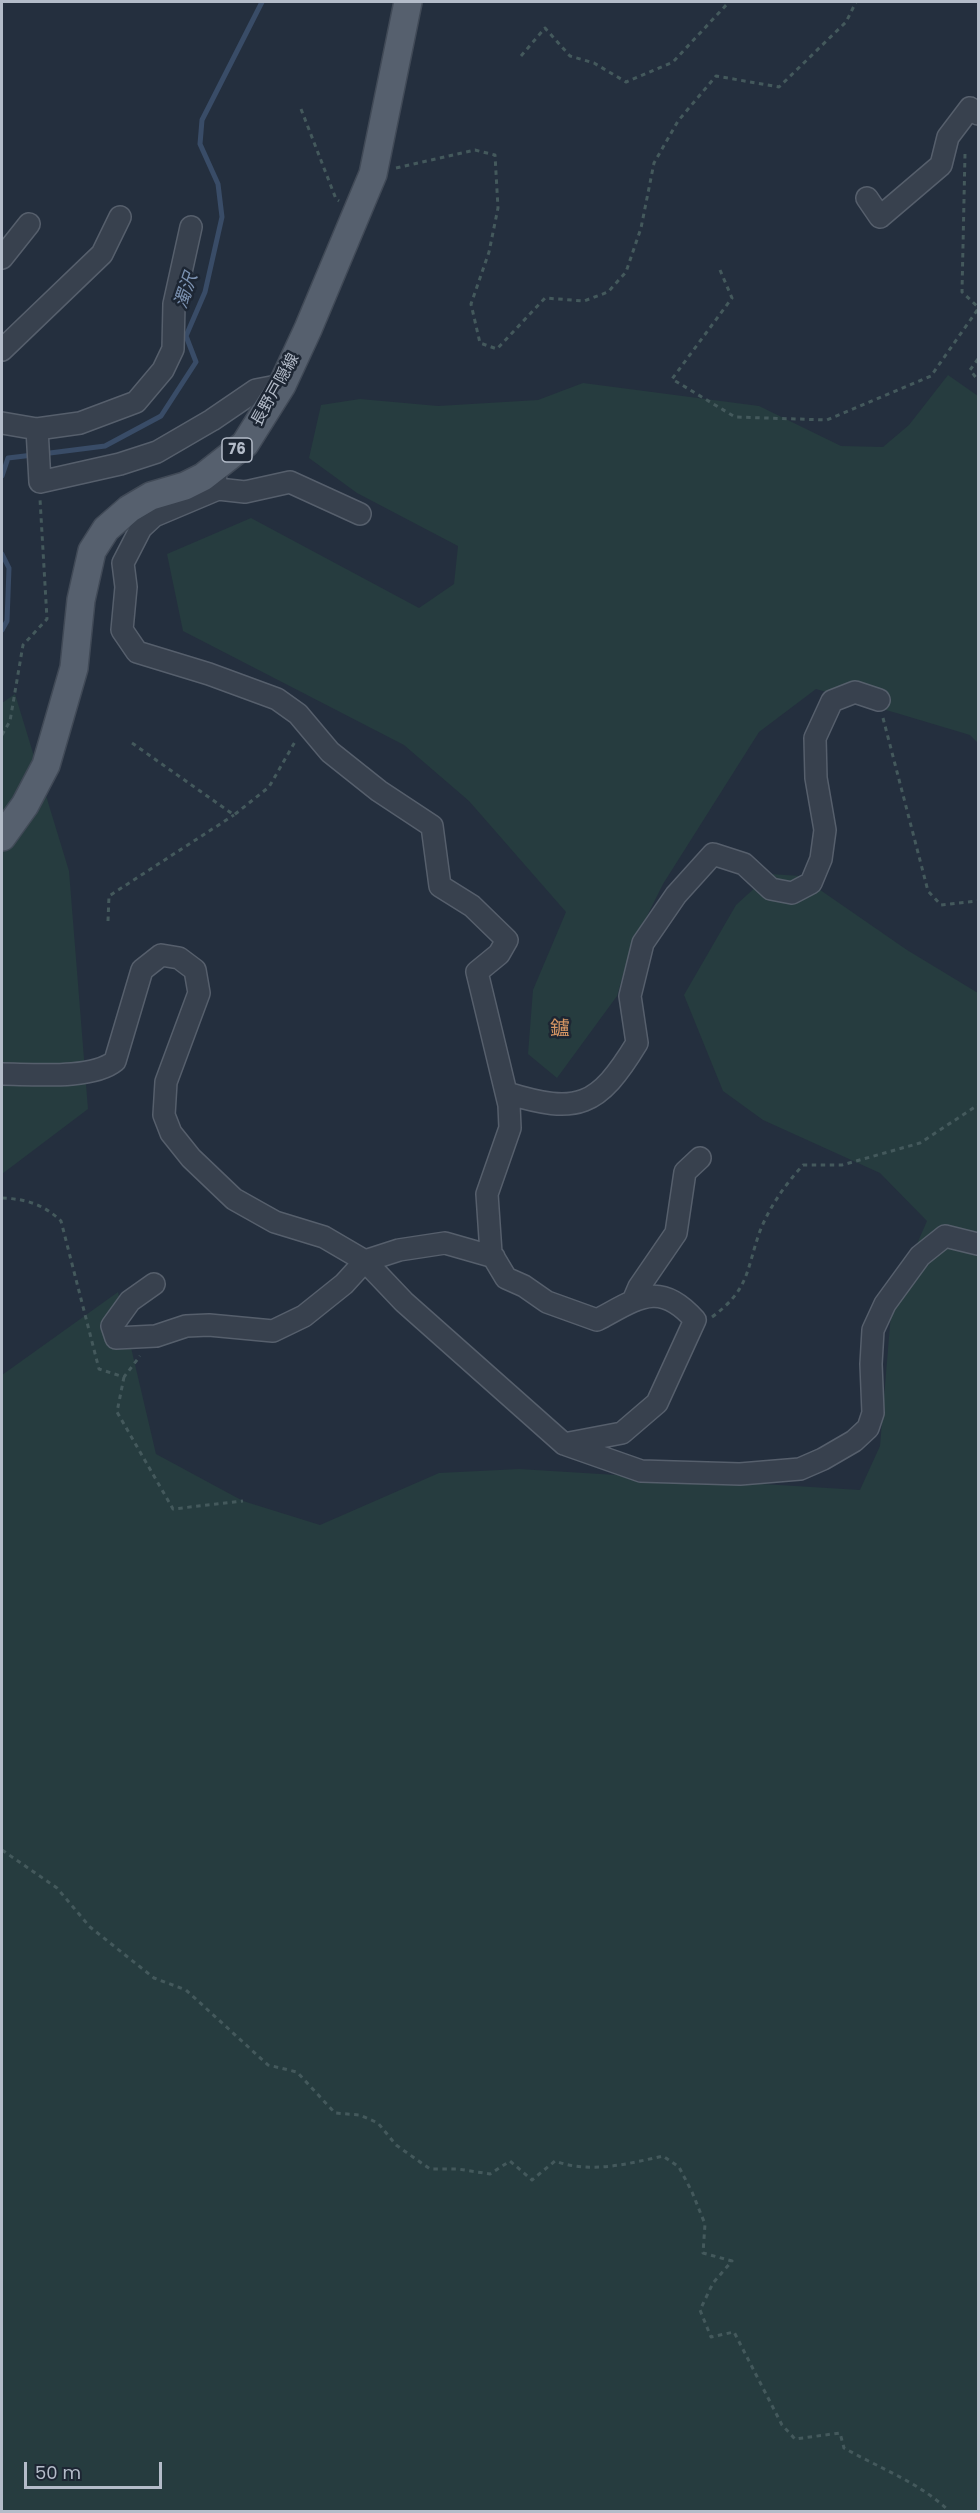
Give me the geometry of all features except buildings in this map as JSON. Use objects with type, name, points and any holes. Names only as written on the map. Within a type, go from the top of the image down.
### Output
[{"type":"main road","name":"長野戸隠線","points":[[2,837],[25,805],[46,765],[74,668],[81,600],[92,551],[106,529],[129,509],[151,496],[215,479],[245,444],[282,385],[309,329],[373,174],[408,2]]},
{"type":"street","points":[[867,198],[880,217],[941,165],[948,137],[970,108],[978,114]]},
{"type":"street","points":[[2,350],[102,254],[120,217]]},
{"type":"street","points":[[2,258],[29,224]]},
{"type":"street","points":[[2,423],[37,435],[80,423],[136,402],[163,370],[172,349],[174,304],[191,227]]},
{"type":"street","points":[[37,435],[39,475],[120,464],[157,452],[212,420],[256,390],[282,385]]},
{"type":"street","points":[[360,514],[290,482],[245,492],[215,479],[154,516],[141,528],[123,563],[126,587],[122,630],[137,652],[209,674],[277,699],[305,723],[330,752],[378,791],[432,826],[440,886],[472,906],[507,940],[499,954],[477,972],[507,1093],[510,1128],[487,1194],[494,1257],[506,1278],[524,1286],[547,1302],[597,1320],[640,1297],[660,1294],[681,1304],[694,1320],[657,1403],[622,1433],[564,1444]]},
{"type":"street","points":[[507,1093],[537,1102],[573,1105],[587,1101],[604,1088],[637,1043],[630,996],[643,943],[676,895],[713,854],[744,864],[771,890],[792,893],[811,883],[821,859],[825,830],[816,778],[815,738],[832,701],[855,692],[879,700]]},
{"type":"street","points":[[2,1074],[69,1074],[108,1067],[115,1061],[142,970],[161,955],[179,958],[195,970],[199,993],[166,1082],[164,1115],[171,1133],[191,1158],[234,1199],[275,1222],[324,1238],[365,1261],[404,1302],[564,1444],[641,1471],[740,1474],[800,1469],[854,1441],[868,1428],[873,1413],[870,1364],[873,1330],[885,1304],[920,1256],[945,1236],[978,1244]]},
{"type":"street","points":[[633,1301],[639,1287],[676,1233],[685,1172],[700,1158]]},
{"type":"street","points":[[154,1284],[130,1300],[112,1326],[116,1338],[156,1336],[186,1326],[209,1325],[273,1331],[304,1316],[344,1284],[365,1261],[399,1250],[446,1243],[494,1257]]},
{"type":"path","points":[[521,56],[545,28],[570,56],[594,63],[626,82],[673,62],[729,2]]},
{"type":"path","points":[[373,174],[475,150],[495,155],[498,208],[489,252],[471,304],[480,343],[496,349],[544,298],[584,301],[608,292],[626,272],[641,228],[654,163],[678,121],[716,76],[779,87],[846,22],[856,2]]},
{"type":"path","points":[[301,109],[336,199],[357,213]]},
{"type":"path","points":[[720,270],[732,298],[672,379],[735,417],[827,420],[931,376],[978,308],[962,292],[966,144]]},
{"type":"path","points":[[978,359],[970,370],[978,380]]},
{"type":"path","points":[[2,735],[10,722],[23,645],[47,619],[39,475]]},
{"type":"path","points":[[879,700],[928,891],[941,905],[978,901]]},
{"type":"path","points":[[108,921],[109,896],[234,815],[269,787],[305,723]]},
{"type":"path","points":[[132,743],[234,815]]},
{"type":"path","points":[[689,1334],[731,1303],[751,1268],[760,1231],[782,1188],[803,1165],[842,1165],[920,1143],[978,1105]]},
{"type":"path","points":[[2,1198],[22,1198],[47,1208],[61,1221],[99,1369],[124,1377]]},
{"type":"path","points":[[156,1336],[124,1377],[117,1412],[173,1509],[243,1501]]},
{"type":"path","points":[[2,1850],[57,1888],[90,1927],[154,1978],[186,1990],[268,2065],[297,2072],[334,2113],[360,2115],[378,2123],[396,2145],[430,2169],[458,2169],[490,2174],[510,2161],[532,2180],[555,2161],[573,2168],[606,2167],[663,2156],[679,2168],[701,2213],[705,2224],[703,2253],[732,2261],[713,2283],[700,2310],[711,2337],[734,2332],[782,2425],[795,2439],[840,2433],[844,2448],[916,2486],[950,2511]]},
{"type":"green space","points":[[948,375],[978,396],[978,743],[970,735],[816,689],[759,732],[663,884],[631,948],[617,996],[557,1078],[528,1054],[533,990],[566,912],[469,801],[404,745],[183,631],[167,554],[251,518],[419,608],[454,584],[458,546],[357,493],[309,458],[321,405],[360,399],[438,406],[538,400],[583,383],[759,406],[841,446],[883,447],[909,425]]},
{"type":"green space","points":[[15,694],[69,871],[88,1109],[2,1174],[2,703]]},
{"type":"green space","points":[[770,874],[800,876],[907,950],[978,993],[978,2511],[2,2511],[2,1375],[118,1292],[156,1454],[243,1501],[320,1525],[439,1473],[519,1469],[860,1490],[880,1446],[892,1301],[927,1221],[880,1173],[763,1120],[723,1091],[684,995],[736,905]]},
{"type":"waterway","name":"濁沢","points":[[42,454],[105,446],[161,416],[196,362],[186,336],[205,292],[222,217],[218,184],[200,144],[202,120],[262,2]]},
{"type":"waterway","name":"濁沢","points":[[2,476],[8,458],[33,455]]},
{"type":"waterway","name":"濁沢","points":[[2,554],[9,568],[7,621],[2,630]]},
{"type":"district","name":"鑪","points":[[560,1030]]}]
